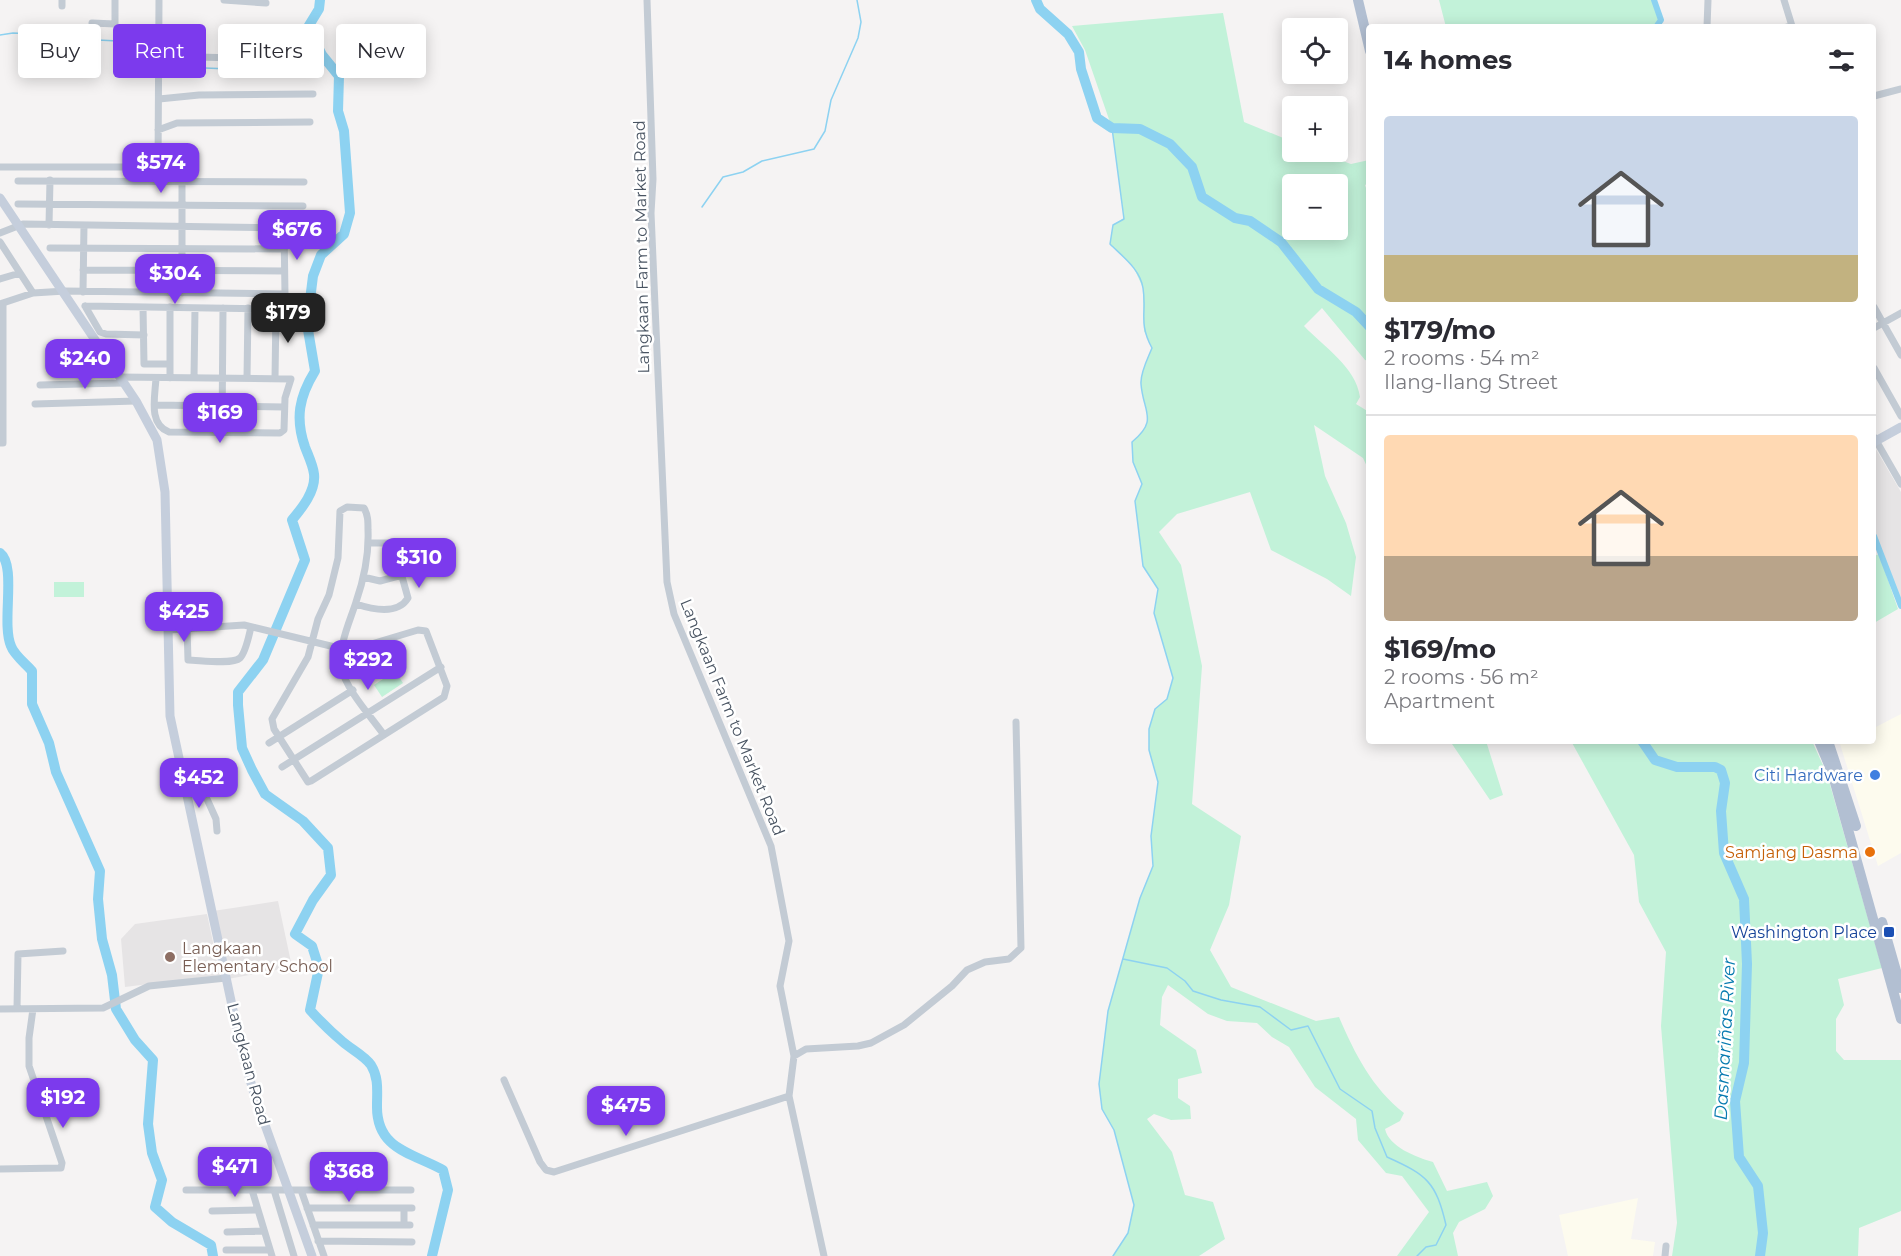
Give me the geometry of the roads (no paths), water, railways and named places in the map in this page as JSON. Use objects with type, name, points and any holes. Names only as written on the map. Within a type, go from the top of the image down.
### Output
[{"type":"main road","points":[[1358,0],[1366,34]]},
{"type":"main road","points":[[1365,0],[1369,24]]},
{"type":"main road","points":[[1821,744],[1850,819]]},
{"type":"main road","points":[[1829,744],[1898,985],[1901,1018]]},
{"type":"street","points":[[92,23],[115,24],[116,0]]},
{"type":"street","points":[[159,0],[159,24]]},
{"type":"street","points":[[224,0],[266,3]]},
{"type":"street","name":"Langkaan Farm to Market Road","points":[[647,0],[653,179],[651,213],[667,582],[674,614],[771,846],[789,942],[780,986],[794,1056],[789,1096],[824,1256]]},
{"type":"street","points":[[1707,24],[1708,0]]},
{"type":"street","points":[[1784,0],[1790,24]]},
{"type":"street","points":[[0,167],[156,168],[159,165],[159,78]]},
{"type":"street","points":[[1876,95],[1901,89]]},
{"type":"street","points":[[159,99],[199,94],[313,94]]},
{"type":"street","points":[[158,130],[177,123],[310,122]]},
{"type":"street","points":[[49,225],[50,180]]},
{"type":"street","points":[[18,181],[304,182]]},
{"type":"street","points":[[182,181],[182,293]]},
{"type":"street","name":"Langkaan Road","points":[[0,198],[65,291],[136,401],[157,440],[165,492],[170,716],[183,788],[255,1097],[312,1256]]},
{"type":"street","points":[[18,204],[303,206]]},
{"type":"street","points":[[0,233],[19,225],[287,228],[284,249],[285,294],[33,292],[1,303],[2,443]]},
{"type":"street","points":[[83,292],[84,225]]},
{"type":"street","points":[[0,242],[33,292]]},
{"type":"street","points":[[50,248],[284,249]]},
{"type":"street","points":[[0,257],[8,255]]},
{"type":"street","points":[[83,270],[284,271]]},
{"type":"street","points":[[0,279],[20,273]]},
{"type":"street","points":[[144,335],[100,332],[85,306],[276,309],[275,379]]},
{"type":"street","points":[[144,307],[144,364],[170,364]]},
{"type":"street","points":[[170,307],[170,378]]},
{"type":"street","points":[[194,378],[195,308]]},
{"type":"street","points":[[222,432],[224,308]]},
{"type":"street","points":[[247,378],[248,308]]},
{"type":"street","points":[[1876,311],[1901,355]]},
{"type":"street","points":[[1876,327],[1901,313]]},
{"type":"street","points":[[1876,372],[1901,416]]},
{"type":"street","points":[[40,385],[156,378],[291,379],[284,407],[282,432],[169,432],[160,429],[155,422],[156,378]]},
{"type":"street","points":[[35,404],[136,401]]},
{"type":"street","points":[[155,405],[284,407]]},
{"type":"street","points":[[1876,439],[1901,427]]},
{"type":"street","points":[[1876,443],[1901,484]]},
{"type":"street","points":[[169,626],[184,630],[187,627],[251,627],[312,643],[343,649],[358,648],[422,630],[429,634],[447,686],[444,697],[384,735],[308,782],[279,737],[273,724],[274,714],[308,657],[312,643],[335,574],[339,516],[344,509],[356,506],[364,508],[368,516],[368,543],[356,604],[345,630],[343,649],[342,669],[353,690],[384,735]]},
{"type":"street","points":[[356,604],[383,611],[403,604],[408,598],[392,545],[368,543]]},
{"type":"street","points":[[363,577],[380,581],[402,575]]},
{"type":"street","points":[[187,627],[188,660],[217,661],[237,660],[242,656],[251,627]]},
{"type":"street","points":[[282,767],[441,667]]},
{"type":"street","points":[[269,743],[353,690]]},
{"type":"street","points":[[794,1056],[806,1049],[871,1043],[903,1025],[952,986],[967,970],[985,962],[1009,959],[1021,948],[1016,722]]},
{"type":"street","points":[[183,788],[207,798],[216,819],[217,831]]},
{"type":"street","points":[[17,1008],[18,954],[63,951]]},
{"type":"street","points":[[0,1009],[65,1010],[109,1006],[149,986],[226,978]]},
{"type":"street","points":[[0,1168],[61,1168],[62,1163],[29,1066],[29,1038],[33,1009]]},
{"type":"street","points":[[504,1080],[540,1162],[546,1170],[554,1172],[789,1096]]},
{"type":"street","points":[[186,1190],[411,1190]]},
{"type":"street","points":[[226,1250],[271,1253],[252,1190]]},
{"type":"street","points":[[274,1190],[294,1256]]},
{"type":"street","points":[[301,1190],[324,1256]]},
{"type":"street","points":[[307,1208],[408,1208],[407,1225],[313,1225]]},
{"type":"street","points":[[212,1211],[258,1210]]},
{"type":"street","points":[[226,1232],[264,1231]]},
{"type":"street","points":[[318,1241],[412,1242]]},
{"type":"street","points":[[1665,1256],[1666,1246]]},
{"type":"waterway","points":[[320,0],[319,9],[308,27],[322,55],[339,76],[338,111],[344,131],[350,213],[344,234],[321,255],[313,276],[307,324],[315,371],[302,399],[300,427],[313,467],[314,480],[308,499],[292,520],[305,560],[263,660],[238,692],[238,705],[242,748],[265,794],[303,821],[328,848],[331,875],[313,900],[295,934],[312,946],[319,968],[310,1010],[346,1045],[371,1065],[376,1080],[378,1120],[390,1141],[398,1148],[443,1170],[448,1190],[432,1256]]},
{"type":"waterway","points":[[702,207],[723,177],[743,172],[762,161],[814,149],[825,131],[831,100],[858,38],[861,22],[857,0]]},
{"type":"waterway","name":"Dasmariñas River","points":[[1036,0],[1040,9],[1068,34],[1079,52],[1081,69],[1097,118],[1112,128],[1140,129],[1170,144],[1192,167],[1202,197],[1235,218],[1250,221],[1281,242],[1318,289],[1356,312],[1366,323]]},
{"type":"waterway","points":[[1654,0],[1661,20],[1658,24]]},
{"type":"waterway","points":[[0,35],[13,33],[58,35],[77,39],[113,41]]},
{"type":"waterway","points":[[206,68],[218,69]]},
{"type":"waterway","points":[[1112,128],[1124,219],[1113,225],[1110,244],[1130,264],[1141,281],[1145,331],[1152,348],[1141,380],[1147,421],[1145,428],[1132,442],[1133,462],[1142,484],[1135,501],[1143,566],[1158,589],[1154,613],[1173,678],[1167,699],[1155,709],[1149,729],[1149,750],[1158,782],[1151,836],[1153,866],[1140,898],[1108,1011],[1099,1084],[1102,1109],[1114,1130],[1134,1205],[1128,1233],[1113,1256]]},
{"type":"waterway","points":[[1876,541],[1901,606]]},
{"type":"waterway","points":[[0,553],[5,560],[7,570],[7,624],[11,646],[17,656],[32,671],[32,704],[49,743],[56,772],[100,871],[98,899],[102,939],[112,975],[116,1009],[135,1040],[153,1060],[148,1124],[152,1153],[162,1180],[155,1207],[172,1222],[211,1245],[213,1256]]},
{"type":"waterway","name":"Dasmariñas River","points":[[1644,744],[1655,760],[1677,767],[1715,767],[1721,770],[1725,783],[1721,811],[1724,853],[1744,899],[1747,964],[1744,1063],[1735,1101],[1739,1157],[1758,1186],[1763,1233],[1760,1256]]},
{"type":"waterway","points":[[1123,959],[1167,968],[1185,981],[1193,991],[1221,1000],[1260,1007],[1291,1030],[1308,1026],[1340,1089],[1372,1111],[1375,1128],[1387,1157],[1421,1175],[1438,1199],[1446,1225],[1436,1245],[1426,1247],[1417,1256]]},
{"type":"place","name":"Citi Hardware","points":[[1875,775]]},
{"type":"place","name":"Samjang Dasma","points":[[1870,852]]},
{"type":"place","name":"Washington Place","points":[[1889,932]]},
{"type":"place","name":"Langkaan Elementary School","points":[[170,957]]}]
